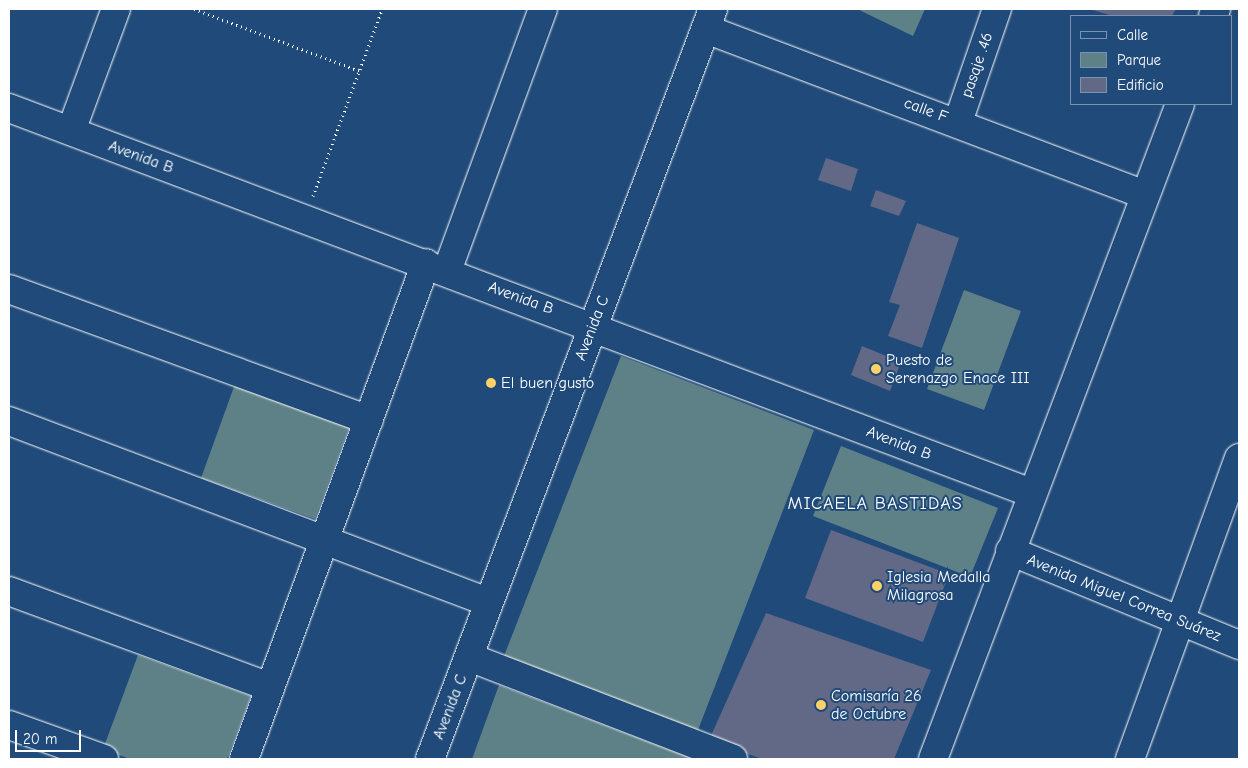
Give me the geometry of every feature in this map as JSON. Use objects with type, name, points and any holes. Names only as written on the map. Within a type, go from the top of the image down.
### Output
[{"type":"street","points":[[71,131],[116,9]]},
{"type":"street","points":[[244,759],[369,420],[436,267],[543,9]]},
{"type":"street","name":"pasaje .46","points":[[958,122],[997,9]]},
{"type":"street","name":"calle F","points":[[710,19],[958,122],[1145,196]]},
{"type":"street","name":"Avenida C","points":[[430,759],[710,19]]},
{"type":"street","points":[[933,759],[1031,493],[1180,105]]},
{"type":"street","name":"Avenida B","points":[[9,108],[594,325],[1031,493]]},
{"type":"street","points":[[9,289],[369,420]]},
{"type":"street","points":[[9,421],[488,602]]},
{"type":"street","points":[[1130,759],[1177,622],[1239,460]]},
{"type":"street","name":"Avenida Miguel Correa Suárez","points":[[1010,551],[1177,622],[1239,645]]},
{"type":"street","points":[[9,591],[270,687]]},
{"type":"street","points":[[468,657],[733,759]]},
{"type":"street","points":[[9,726],[104,759]]},
{"type":"path","points":[[194,9],[360,71]]},
{"type":"path","points":[[306,218],[382,9]]},
{"type":"green space","points":[[857,9],[925,9],[913,36]]},
{"type":"green space","points":[[964,290],[1021,311],[984,410],[927,389]]},
{"type":"green space","points":[[621,356],[814,430],[698,730],[504,656]]},
{"type":"green space","points":[[235,384],[350,425],[315,519],[201,478]]},
{"type":"green space","points":[[841,446],[998,508],[970,577],[813,516]]},
{"type":"green space","points":[[138,655],[251,696],[227,759],[130,759],[103,749]]},
{"type":"green space","points":[[499,685],[693,759],[472,759]]},
{"type":"building","points":[[1089,9],[1176,9],[1173,15],[1110,15]]},
{"type":"building","points":[[826,158],[858,169],[851,191],[818,180]]},
{"type":"building","points":[[876,190],[906,201],[899,216],[870,206]]},
{"type":"building","points":[[917,223],[959,238],[922,348],[888,336],[900,305],[889,302]]},
{"type":"building","name":"Puesto de Serenazgo Enace III","points":[[862,346],[901,362],[890,391],[851,375]]},
{"type":"building","name":"Iglesia Medalla Milagrosa","points":[[831,530],[949,574],[923,642],[805,598]]},
{"type":"building","name":"Comisaría 26 de Octubre","points":[[766,613],[931,670],[894,759],[762,759],[709,740]]},
{"type":"place","name":"Puesto de Serenazgo Enace III","points":[[876,369]]},
{"type":"place","name":"El buen gusto","points":[[491,383]]},
{"type":"place","name":"Iglesia Medalla Milagrosa","points":[[877,586]]},
{"type":"place","name":"Comisaría 26 de Octubre","points":[[821,705]]},
{"type":"district","name":"MICAELA BASTIDAS","points":[[875,504]]}]
